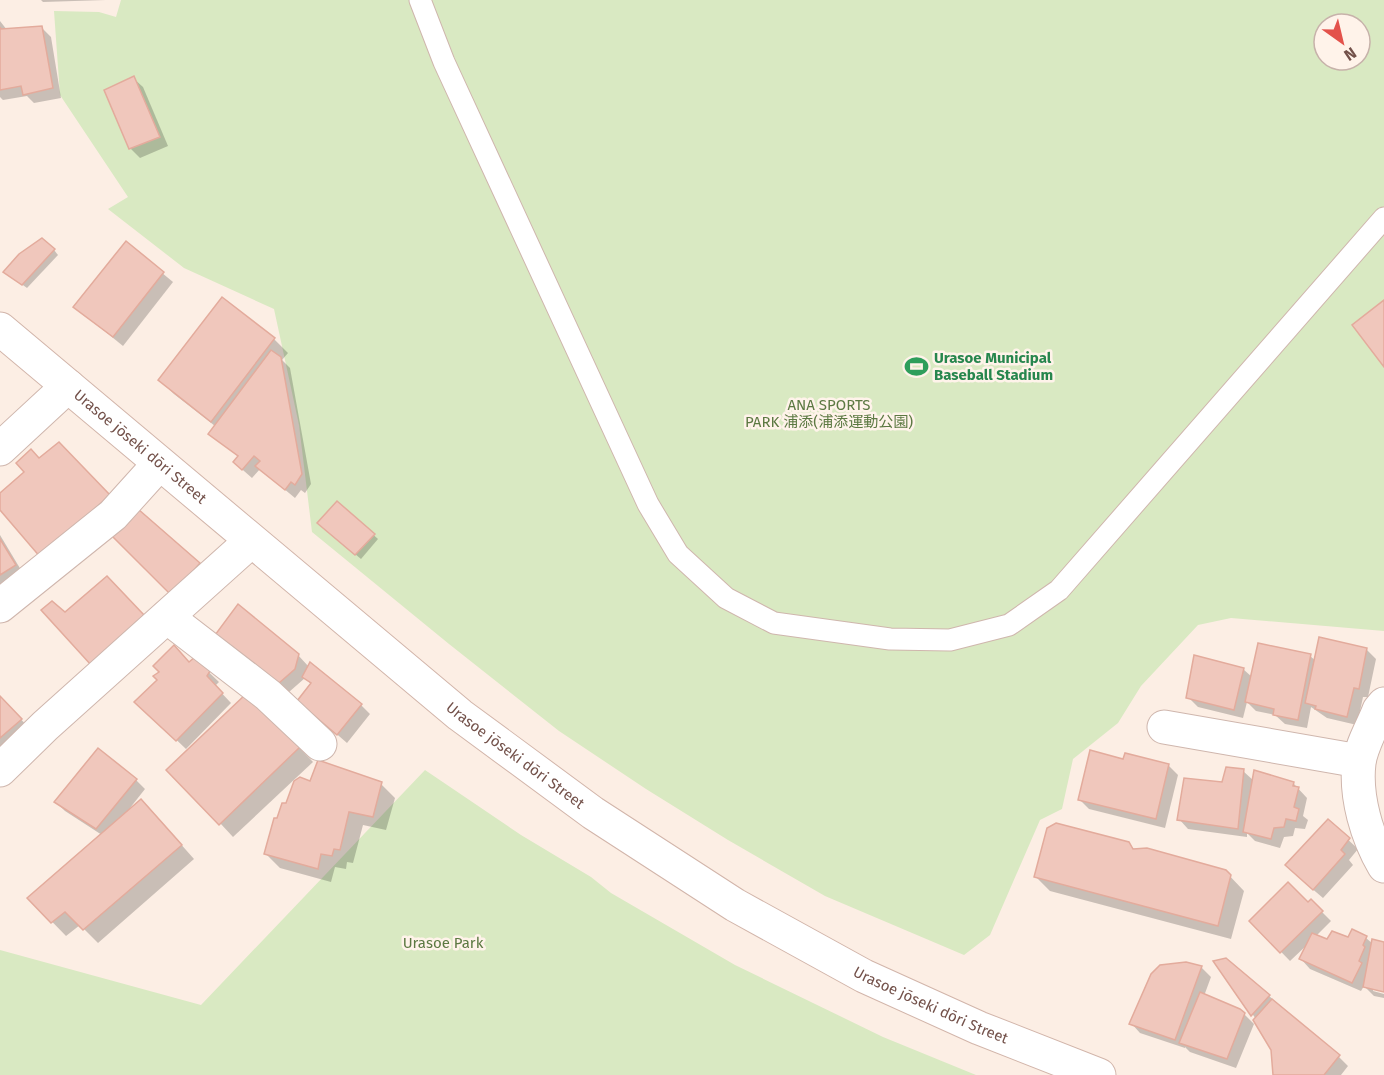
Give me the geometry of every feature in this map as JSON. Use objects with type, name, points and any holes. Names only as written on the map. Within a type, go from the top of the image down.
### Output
[{"type":"main road","name":"Urasoe jōseki dōri Street","points":[[0,329],[460,715],[593,813],[668,863],[784,933],[864,976],[979,1028],[1099,1075]]},
{"type":"main road","points":[[0,449],[68,386]]},
{"type":"main road","points":[[0,606],[113,515],[159,464]]},
{"type":"main road","points":[[0,770],[45,726],[252,541]]},
{"type":"main road","points":[[167,617],[268,694],[320,744]]},
{"type":"main road","points":[[1384,704],[1379,710],[1359,761],[1359,790],[1362,808],[1373,843],[1384,866]]},
{"type":"main road","points":[[1164,727],[1359,761]]},
{"type":"lane","points":[[420,0],[444,62],[648,504],[678,554],[726,598],[774,623],[890,639],[950,640],[1009,625],[1059,590],[1384,218]]},
{"type":"green space","name":"ANA SPORTS PARK 浦添(浦添運動公園)","points":[[121,0],[1384,0],[1384,631],[1231,618],[1198,625],[1141,686],[1118,723],[1073,759],[1062,809],[1040,820],[990,935],[964,955],[825,896],[728,840],[559,731],[312,532],[299,425],[274,309],[184,268],[108,209],[128,197],[60,95],[54,11],[99,12],[116,17]]},
{"type":"green space","name":"Urasoe Park","points":[[425,770],[521,835],[591,877],[611,893],[735,965],[883,1037],[976,1075],[0,1075],[0,950],[201,1005]]},
{"type":"building","points":[[42,26],[53,88],[23,95],[21,86],[0,90],[0,27],[1,29]]},
{"type":"building","points":[[134,76],[160,137],[129,149],[104,90]]},
{"type":"building","points":[[42,238],[55,249],[22,285],[3,272],[19,254]]},
{"type":"building","points":[[126,241],[164,272],[113,337],[73,307]]},
{"type":"building","points":[[222,297],[275,338],[211,422],[158,380]]},
{"type":"building","points":[[1384,300],[1384,367],[1352,325]]},
{"type":"building","points":[[271,350],[281,357],[302,474],[295,485],[291,482],[285,490],[255,466],[260,461],[254,456],[242,470],[233,462],[238,456],[208,434]]},
{"type":"building","points":[[59,442],[110,495],[41,558],[0,510],[0,493],[24,472],[16,463],[31,449],[39,458]]},
{"type":"building","points":[[337,501],[375,534],[355,555],[317,523]]},
{"type":"building","points":[[138,509],[200,563],[172,596],[112,536]]},
{"type":"building","points":[[0,539],[16,565],[0,575]]},
{"type":"building","points":[[107,576],[144,615],[91,665],[41,610],[52,601],[65,612]]},
{"type":"building","points":[[238,604],[299,654],[295,669],[279,683],[215,635]]},
{"type":"building","points":[[1319,637],[1367,648],[1359,689],[1354,688],[1347,717],[1315,709],[1316,706],[1305,703]]},
{"type":"building","points":[[1258,643],[1311,654],[1298,720],[1273,715],[1274,709],[1245,702]]},
{"type":"building","points":[[174,645],[189,662],[195,657],[210,671],[207,676],[223,693],[176,741],[134,702],[157,680],[153,676],[159,672],[153,666]]},
{"type":"building","points":[[1194,655],[1244,668],[1234,710],[1186,698]]},
{"type":"building","points":[[310,662],[362,704],[337,735],[297,701],[311,683],[302,677]]},
{"type":"building","points":[[248,692],[300,747],[219,825],[166,770]]},
{"type":"building","points":[[0,696],[22,719],[0,738]]},
{"type":"building","points":[[98,748],[137,779],[96,829],[54,802]]},
{"type":"building","points":[[1090,750],[1123,759],[1125,753],[1169,764],[1156,819],[1078,800]]},
{"type":"building","points":[[318,760],[382,782],[373,817],[349,812],[340,850],[334,849],[332,856],[321,854],[318,869],[264,854],[274,818],[277,818],[282,803],[286,803],[294,781],[300,777],[310,781]]},
{"type":"building","points":[[1226,767],[1244,769],[1238,829],[1177,820],[1184,778],[1222,782]]},
{"type":"building","points":[[1254,770],[1294,782],[1293,786],[1299,787],[1294,807],[1299,809],[1296,821],[1286,819],[1284,827],[1274,828],[1271,839],[1243,832]]},
{"type":"building","points":[[141,799],[182,845],[83,930],[65,912],[51,923],[27,898]]},
{"type":"building","points":[[1328,819],[1350,838],[1341,850],[1345,854],[1313,890],[1285,865]]},
{"type":"building","points":[[1056,823],[1129,842],[1133,849],[1147,848],[1226,870],[1231,875],[1218,926],[1034,877],[1047,828]]},
{"type":"building","points":[[1288,882],[1308,902],[1311,899],[1323,911],[1280,953],[1249,921]]},
{"type":"building","points":[[1352,929],[1367,936],[1359,961],[1362,963],[1352,983],[1299,959],[1312,933],[1327,939],[1332,931],[1348,937]]},
{"type":"building","points":[[1372,939],[1384,942],[1384,992],[1363,987]]},
{"type":"building","points":[[1226,958],[1270,995],[1251,1016],[1213,961]]},
{"type":"building","points":[[1186,962],[1202,966],[1175,1040],[1129,1024],[1151,974],[1160,965]]},
{"type":"building","points":[[1200,992],[1245,1013],[1227,1059],[1179,1043]]},
{"type":"building","points":[[1272,999],[1340,1055],[1324,1075],[1273,1075],[1271,1050],[1253,1020]]},
{"type":"place","name":"Urasoe Municipal Baseball Stadium","points":[[916,367]]}]
